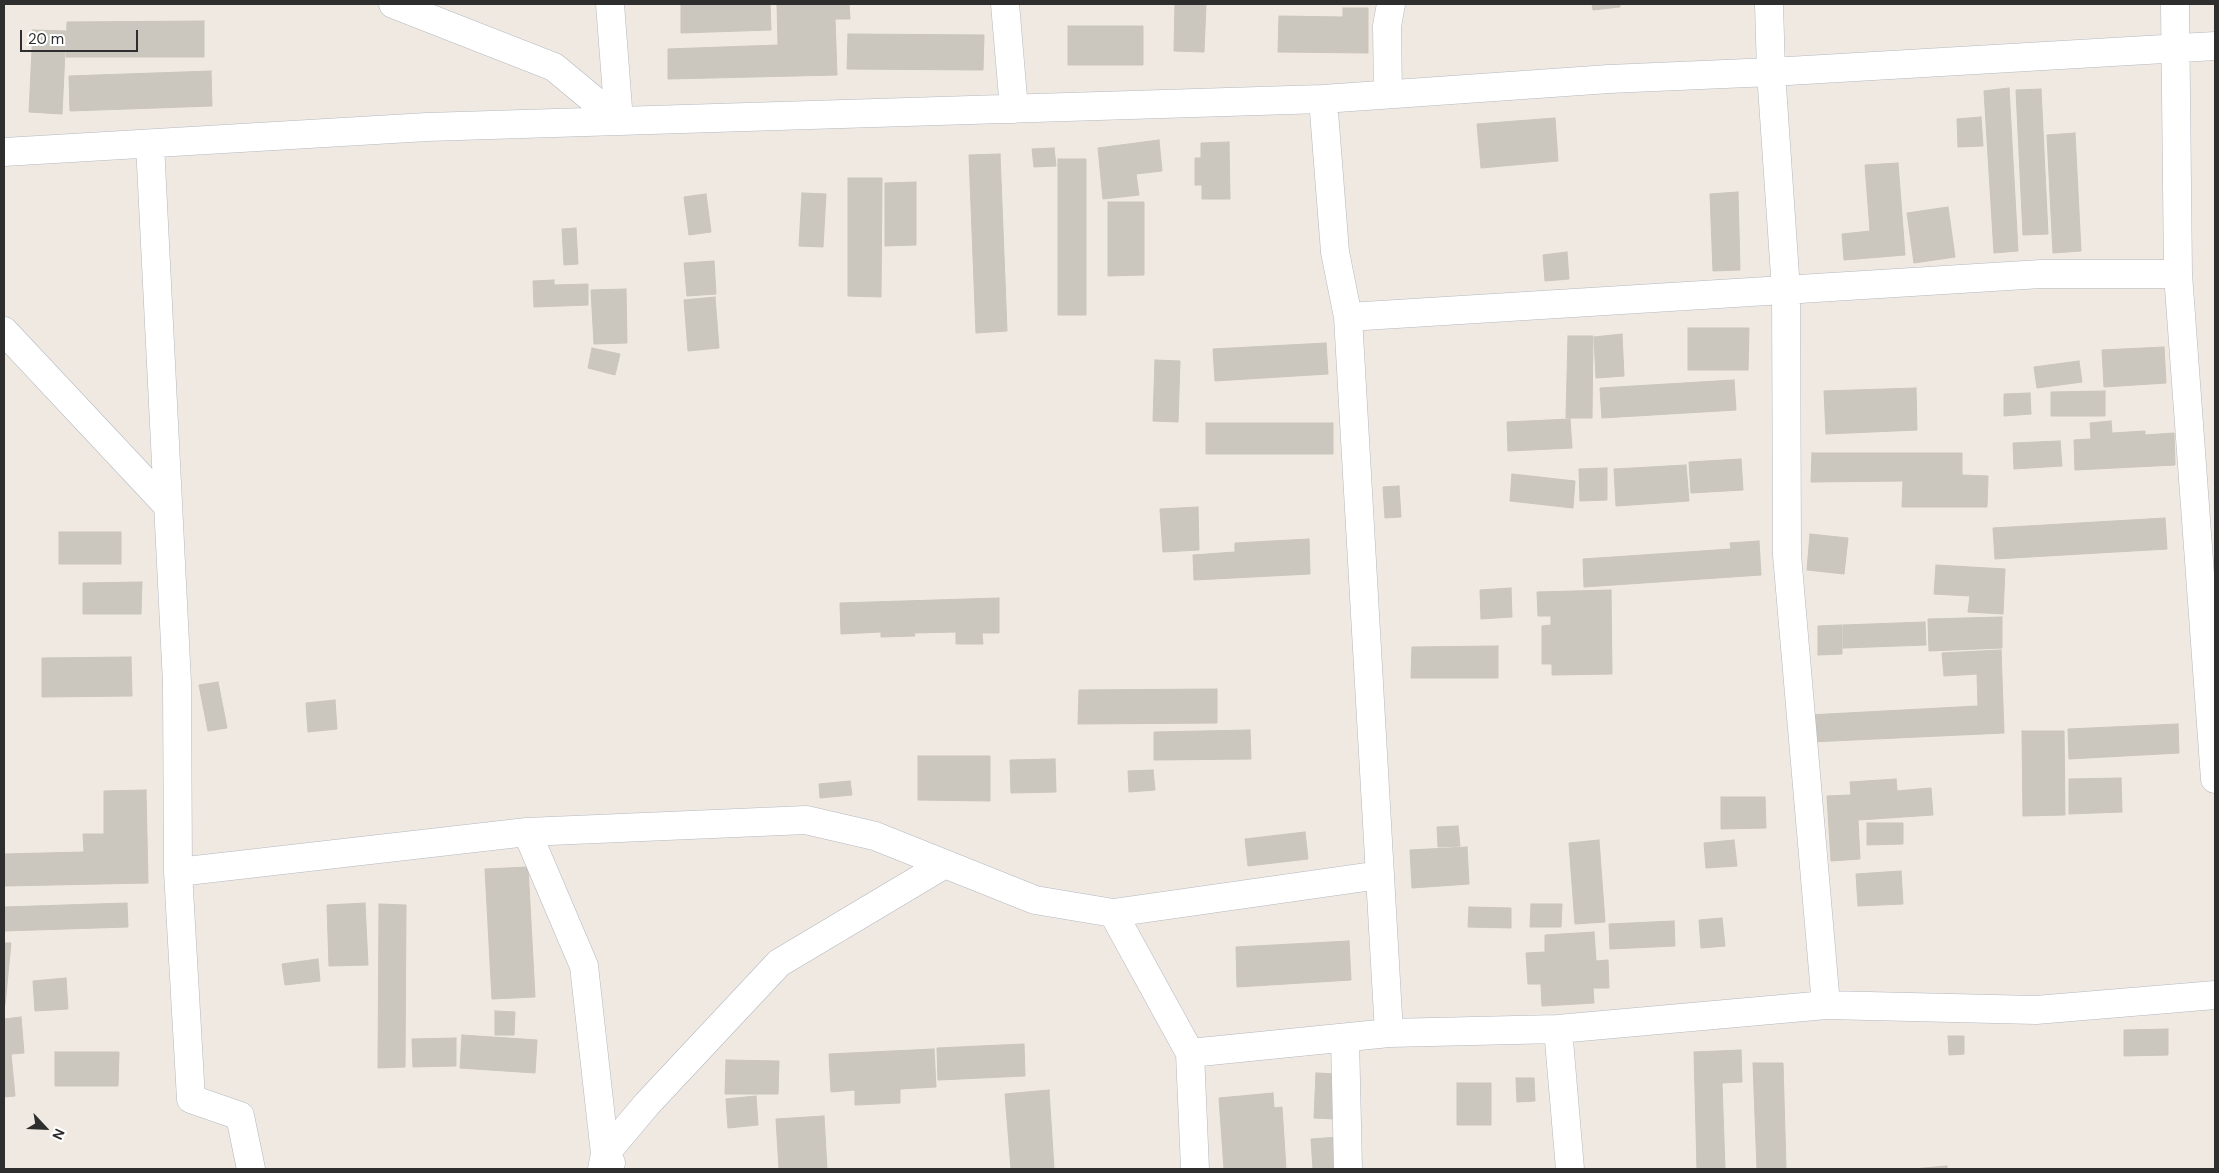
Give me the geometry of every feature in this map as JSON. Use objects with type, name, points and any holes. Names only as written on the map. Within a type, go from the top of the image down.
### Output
[{"type":"street","points":[[393,4],[554,67],[619,121]]},
{"type":"street","points":[[610,4],[619,121]]},
{"type":"street","points":[[1005,4],[1014,109]]},
{"type":"street","points":[[1388,94],[1387,26],[1391,4]]},
{"type":"street","points":[[1769,4],[1771,72],[1786,290],[1786,555],[1826,1005]]},
{"type":"street","points":[[2175,4],[2178,274],[2208,587],[2215,779]]},
{"type":"street","points":[[4,152],[427,127],[1323,99],[1610,79],[1771,72],[2215,46]]},
{"type":"street","points":[[1323,99],[1335,252],[1348,317],[1389,1033]]},
{"type":"street","points":[[150,144],[177,683],[178,872],[191,1099],[240,1116],[251,1169]]},
{"type":"street","points":[[1348,317],[2041,274],[2178,274]]},
{"type":"street","points":[[4,331],[167,504]]},
{"type":"street","points":[[178,872],[527,832],[806,820],[875,836],[1035,900],[1113,913],[1380,875]]},
{"type":"street","points":[[527,832],[584,966],[607,1164]]},
{"type":"street","points":[[607,1164],[647,1104],[779,963],[945,864]]},
{"type":"street","points":[[1113,913],[1190,1053],[1195,1169]]},
{"type":"street","points":[[1190,1053],[1389,1033],[1558,1029],[1826,1005],[2036,1010],[2215,995]]},
{"type":"street","points":[[1558,1029],[1570,1169]]},
{"type":"street","points":[[1345,1038],[1348,1169]]},
{"type":"building","points":[[681,4],[770,4],[771,30],[681,33]]},
{"type":"building","points":[[777,4],[849,4],[850,19],[835,19],[837,75],[668,79],[668,49],[778,45]]},
{"type":"building","points":[[1175,4],[1206,4],[1204,52],[1174,51]]},
{"type":"building","points":[[1592,4],[1620,4],[1620,7],[1593,10]]},
{"type":"building","points":[[1343,8],[1368,8],[1368,53],[1278,52],[1279,16],[1343,17]]},
{"type":"building","points":[[204,21],[204,57],[66,57],[67,22]]},
{"type":"building","points":[[1068,26],[1143,26],[1143,65],[1068,65]]},
{"type":"building","points":[[33,30],[66,31],[62,114],[29,112]]},
{"type":"building","points":[[848,34],[984,35],[983,70],[847,69]]},
{"type":"building","points":[[211,71],[212,106],[70,111],[69,76]]},
{"type":"building","points":[[2009,88],[2018,251],[1994,253],[1984,91]]},
{"type":"building","points":[[2041,89],[2048,234],[2023,235],[2016,90]]},
{"type":"building","points":[[1981,117],[1983,146],[1958,147],[1957,119]]},
{"type":"building","points":[[1555,118],[1558,161],[1481,168],[1477,124]]},
{"type":"building","points":[[2075,133],[2081,251],[2053,253],[2047,135]]},
{"type":"building","points":[[1159,140],[1162,171],[1136,174],[1139,195],[1103,199],[1098,148]]},
{"type":"building","points":[[1229,142],[1230,199],[1202,199],[1202,185],[1195,185],[1195,158],[1201,158],[1201,143]]},
{"type":"building","points":[[1054,148],[1056,166],[1034,167],[1032,149]]},
{"type":"building","points":[[1000,154],[1007,331],[976,333],[969,155]]},
{"type":"building","points":[[1058,159],[1086,159],[1086,315],[1058,315]]},
{"type":"building","points":[[1898,163],[1905,255],[1844,260],[1842,234],[1870,231],[1865,165]]},
{"type":"building","points":[[848,178],[882,178],[881,297],[848,296]]},
{"type":"building","points":[[916,182],[916,245],[885,246],[885,183]]},
{"type":"building","points":[[1738,192],[1740,270],[1713,271],[1710,194]]},
{"type":"building","points":[[802,193],[826,194],[823,247],[799,246]]},
{"type":"building","points":[[706,194],[711,232],[689,235],[684,197]]},
{"type":"building","points":[[1108,202],[1144,202],[1144,275],[1108,276]]},
{"type":"building","points":[[1948,207],[1955,257],[1914,263],[1907,213]]},
{"type":"building","points":[[576,228],[578,264],[564,265],[562,229]]},
{"type":"building","points":[[1567,252],[1569,279],[1545,281],[1543,255]]},
{"type":"building","points":[[714,261],[716,294],[687,296],[684,263]]},
{"type":"building","points":[[554,280],[554,285],[588,284],[588,305],[534,307],[533,281]]},
{"type":"building","points":[[626,289],[627,343],[594,344],[591,290]]},
{"type":"building","points":[[715,297],[719,348],[688,351],[684,300]]},
{"type":"building","points":[[1688,328],[1749,328],[1748,370],[1688,370]]},
{"type":"building","points":[[1622,334],[1624,376],[1596,378],[1594,337]]},
{"type":"building","points":[[1568,336],[1593,336],[1592,418],[1566,418]]},
{"type":"building","points":[[1326,343],[1328,374],[1215,381],[1213,349]]},
{"type":"building","points":[[2164,347],[2166,383],[2104,387],[2102,350]]},
{"type":"building","points":[[592,348],[620,354],[615,375],[588,368]]},
{"type":"building","points":[[1155,360],[1180,361],[1178,422],[1153,421]]},
{"type":"building","points":[[2079,361],[2082,382],[2037,388],[2034,367]]},
{"type":"building","points":[[1734,380],[1736,410],[1602,418],[1600,388]]},
{"type":"building","points":[[1916,388],[1917,430],[1826,434],[1824,391]]},
{"type":"building","points":[[2105,391],[2105,416],[2051,416],[2051,392]]},
{"type":"building","points":[[2030,393],[2031,414],[2004,416],[2004,394]]},
{"type":"building","points":[[1570,419],[1572,448],[1508,451],[1507,422]]},
{"type":"building","points":[[2111,421],[2112,433],[2145,431],[2145,435],[2174,433],[2175,465],[2075,470],[2074,440],[2091,439],[2090,423]]},
{"type":"building","points":[[1206,423],[1333,423],[1333,454],[1206,454]]},
{"type":"building","points":[[2060,441],[2062,466],[2014,469],[2013,443]]},
{"type":"building","points":[[1812,453],[1962,453],[1962,475],[1988,476],[1987,507],[1902,507],[1903,481],[1811,482]]},
{"type":"building","points":[[1741,459],[1743,490],[1691,493],[1689,462]]},
{"type":"building","points":[[1686,465],[1689,501],[1616,506],[1614,469]]},
{"type":"building","points":[[1607,468],[1607,500],[1580,501],[1579,469]]},
{"type":"building","points":[[1512,474],[1575,481],[1573,508],[1510,501]]},
{"type":"building","points":[[1399,486],[1401,517],[1385,518],[1383,487]]},
{"type":"building","points":[[1198,507],[1199,550],[1163,552],[1160,509]]},
{"type":"building","points":[[2165,518],[2167,549],[1995,559],[1993,528]]},
{"type":"building","points":[[59,532],[121,532],[121,564],[59,564]]},
{"type":"building","points":[[1810,534],[1848,538],[1844,574],[1807,570]]},
{"type":"building","points":[[1309,539],[1310,574],[1194,580],[1193,555],[1235,552],[1235,543]]},
{"type":"building","points":[[1759,541],[1761,575],[1584,587],[1583,559],[1731,549],[1730,543]]},
{"type":"building","points":[[1936,565],[2005,569],[2003,614],[1968,612],[1970,596],[1934,594]]},
{"type":"building","points":[[142,582],[141,614],[83,614],[83,583]]},
{"type":"building","points":[[1511,588],[1512,617],[1481,619],[1480,590]]},
{"type":"building","points":[[1611,590],[1612,674],[1552,675],[1552,664],[1542,664],[1542,626],[1551,625],[1551,616],[1538,616],[1537,592]]},
{"type":"building","points":[[999,598],[999,633],[982,633],[983,644],[956,644],[956,632],[914,633],[915,636],[881,637],[881,632],[841,634],[840,603]]},
{"type":"building","points":[[2002,617],[2002,648],[1929,651],[1928,619]]},
{"type":"building","points":[[1925,622],[1926,645],[1843,648],[1843,625]]},
{"type":"building","points":[[1842,625],[1842,654],[1818,655],[1818,626]]},
{"type":"building","points":[[1498,646],[1498,678],[1411,678],[1412,647]]},
{"type":"building","points":[[2001,650],[2004,733],[1811,742],[1809,715],[1978,706],[1977,674],[1944,676],[1942,653]]},
{"type":"building","points":[[131,657],[132,696],[42,697],[42,658]]},
{"type":"building","points":[[218,682],[227,728],[208,731],[199,685]]},
{"type":"building","points":[[1217,689],[1217,723],[1078,724],[1079,690]]},
{"type":"building","points":[[335,700],[337,729],[308,732],[306,703]]},
{"type":"building","points":[[2178,724],[2179,753],[2069,759],[2068,729]]},
{"type":"building","points":[[1250,730],[1251,759],[1154,760],[1154,732]]},
{"type":"building","points":[[2022,731],[2064,731],[2065,815],[2023,816]]},
{"type":"building","points":[[918,756],[990,756],[990,801],[918,800]]},
{"type":"building","points":[[1055,759],[1056,792],[1011,793],[1010,760]]},
{"type":"building","points":[[1153,770],[1155,790],[1129,792],[1128,771]]},
{"type":"building","points":[[2121,778],[2122,812],[2069,814],[2069,779]]},
{"type":"building","points":[[1896,779],[1897,791],[1931,788],[1933,815],[1858,820],[1860,859],[1831,861],[1827,796],[1851,795],[1850,782]]},
{"type":"building","points":[[850,781],[852,795],[820,798],[819,784]]},
{"type":"building","points":[[146,790],[148,883],[4,886],[4,854],[84,852],[83,834],[104,834],[104,791]]},
{"type":"building","points":[[1721,797],[1765,797],[1766,828],[1721,829]]},
{"type":"building","points":[[1867,823],[1903,823],[1903,844],[1867,845]]},
{"type":"building","points":[[1458,826],[1460,846],[1438,847],[1437,827]]},
{"type":"building","points":[[1305,832],[1308,859],[1248,866],[1245,839]]},
{"type":"building","points":[[1599,840],[1605,922],[1575,924],[1569,843]]},
{"type":"building","points":[[1734,840],[1737,866],[1706,868],[1704,843]]},
{"type":"building","points":[[1467,847],[1469,884],[1412,888],[1410,850]]},
{"type":"building","points":[[528,867],[535,997],[492,999],[485,869]]},
{"type":"building","points":[[1901,871],[1903,904],[1858,906],[1856,874]]},
{"type":"building","points":[[127,903],[128,927],[4,931],[4,907]]},
{"type":"building","points":[[365,903],[368,965],[329,966],[327,905]]},
{"type":"building","points":[[379,904],[406,905],[405,1067],[378,1068]]},
{"type":"building","points":[[1531,904],[1562,904],[1561,927],[1530,927]]},
{"type":"building","points":[[1469,907],[1511,908],[1511,928],[1468,927]]},
{"type":"building","points":[[1722,918],[1725,946],[1701,948],[1699,920]]},
{"type":"building","points":[[1674,921],[1675,946],[1610,949],[1609,924]]},
{"type":"building","points":[[1594,932],[1596,961],[1608,960],[1609,988],[1593,988],[1594,1003],[1542,1006],[1541,984],[1528,984],[1526,953],[1545,952],[1545,935]]},
{"type":"building","points":[[1349,941],[1351,980],[1237,987],[1236,947]]},
{"type":"building","points":[[4,943],[11,943],[5,1005],[4,1004]]},
{"type":"building","points":[[318,959],[320,981],[285,985],[282,964]]},
{"type":"building","points":[[66,978],[68,1009],[35,1011],[33,981]]},
{"type":"building","points":[[495,1011],[515,1012],[514,1035],[495,1035]]},
{"type":"building","points":[[21,1017],[24,1053],[11,1054],[15,1096],[4,1097],[4,1019]]},
{"type":"building","points":[[2168,1029],[2168,1055],[2124,1056],[2124,1030]]},
{"type":"building","points":[[462,1035],[537,1040],[535,1073],[460,1068]]},
{"type":"building","points":[[1948,1036],[1964,1036],[1964,1054],[1949,1055]]},
{"type":"building","points":[[456,1038],[456,1066],[413,1067],[412,1039]]},
{"type":"building","points":[[1024,1044],[1025,1076],[938,1080],[937,1048]]},
{"type":"building","points":[[934,1049],[936,1087],[900,1089],[900,1103],[855,1105],[855,1090],[831,1092],[829,1054]]},
{"type":"building","points":[[1741,1050],[1742,1082],[1722,1083],[1725,1169],[1697,1169],[1694,1052]]},
{"type":"building","points":[[55,1052],[119,1052],[118,1086],[55,1086]]},
{"type":"building","points":[[726,1060],[779,1061],[778,1094],[725,1094]]},
{"type":"building","points":[[1753,1063],[1783,1063],[1786,1169],[1757,1169]]},
{"type":"building","points":[[1316,1073],[1337,1074],[1335,1119],[1314,1118]]},
{"type":"building","points":[[1516,1078],[1534,1078],[1535,1101],[1517,1102]]},
{"type":"building","points":[[1457,1083],[1491,1083],[1491,1125],[1457,1125]]},
{"type":"building","points":[[1049,1090],[1054,1169],[1011,1169],[1005,1094]]},
{"type":"building","points":[[1273,1093],[1274,1108],[1282,1107],[1286,1169],[1224,1169],[1219,1098]]},
{"type":"building","points":[[756,1096],[758,1125],[728,1128],[726,1099]]},
{"type":"building","points":[[824,1116],[827,1169],[779,1169],[776,1119]]},
{"type":"building","points":[[1340,1137],[1341,1169],[1313,1169],[1311,1139]]},
{"type":"building","points":[[1947,1166],[1947,1169],[1913,1169]]}]
